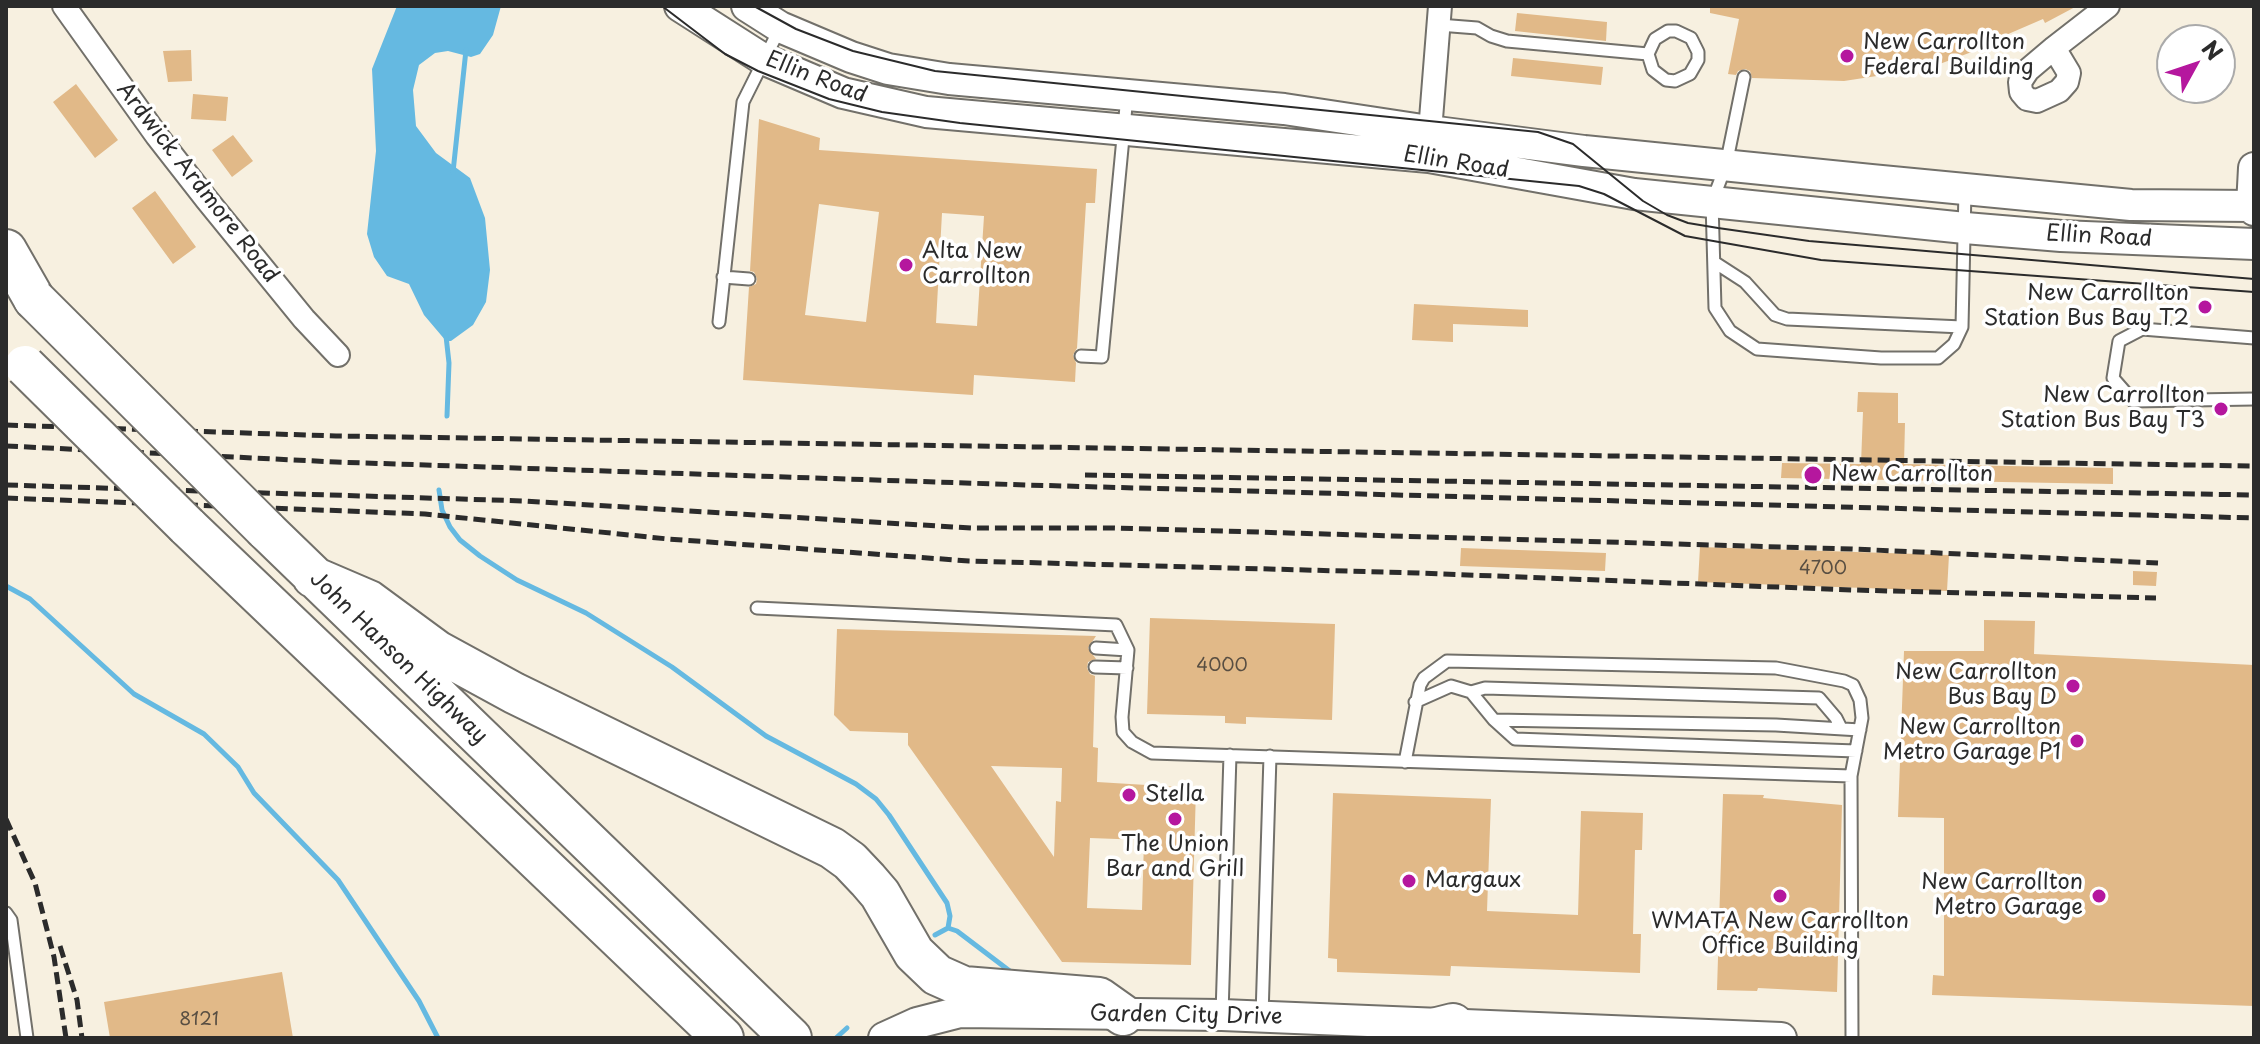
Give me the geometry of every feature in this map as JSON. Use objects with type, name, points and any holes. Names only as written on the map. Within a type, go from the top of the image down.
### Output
[{"type":"highway","name":"John Hanson Highway","points":[[6,250],[20,287],[313,577],[777,1025]]},
{"type":"highway","points":[[12,355],[723,1038]]},
{"type":"highway","points":[[313,577],[369,601],[437,651],[514,693],[832,848],[850,861],[874,887],[914,953],[937,975],[964,987],[1099,998],[1123,1015]]},
{"type":"highway","points":[[1397,1038],[1453,1024]]},
{"type":"street","name":"Ardwick Ardmore Road","points":[[64,6],[190,179],[277,287],[338,355]]},
{"type":"street","name":"Ellin Road","points":[[680,6],[763,59],[843,93],[926,112],[1125,130],[1429,144],[1726,165],[2131,205],[2253,207]]},
{"type":"street","name":"Ellin Road","points":[[747,6],[780,27],[888,69],[949,79],[1284,109],[1634,194],[2061,236],[2254,244]]},
{"type":"street","points":[[2054,48],[2108,6]]},
{"type":"street","points":[[1429,144],[1439,15]]},
{"type":"street","points":[[2253,207],[2254,168]]},
{"type":"street","name":"Garden City Drive","points":[[884,1038],[917,1023],[960,1012],[1262,1016],[1781,1038]]},
{"type":"lane","points":[[1439,15],[1507,41],[1648,54]]},
{"type":"lane","points":[[719,322],[743,102],[780,27]]},
{"type":"lane","points":[[1668,31],[1676,31],[1691,38],[1698,52],[1698,60],[1690,74],[1675,81],[1666,80],[1653,70],[1648,54],[1655,39],[1668,31]]},
{"type":"lane","points":[[1744,77],[1726,165],[1712,202],[1715,308],[1730,331],[1757,349],[1881,358],[1938,358],[1954,344],[1962,327],[1965,189]]},
{"type":"lane","points":[[1081,356],[1102,357],[1128,96]]},
{"type":"lane","points":[[1714,262],[1745,282],[1775,315],[1787,319],[1962,327]]},
{"type":"lane","points":[[723,277],[749,279]]},
{"type":"lane","points":[[2254,338],[2142,329],[2119,341],[2113,378],[2133,401],[2254,399]]},
{"type":"lane","points":[[757,608],[1116,625],[1128,650],[1123,732],[1132,742],[1152,753],[1851,776]]},
{"type":"lane","points":[[1096,648],[1128,650]]},
{"type":"lane","points":[[1405,762],[1415,702],[1424,678],[1447,661],[1776,668],[1853,685],[1860,700],[1860,730],[1851,776],[1852,1038]]},
{"type":"lane","points":[[1095,667],[1127,668]]},
{"type":"lane","points":[[1415,702],[1451,686],[1471,692],[1485,688],[1819,698],[1841,728]]},
{"type":"lane","points":[[1471,692],[1515,739],[1856,751]]},
{"type":"lane","points":[[1494,720],[1860,730]]},
{"type":"lane","points":[[1222,1015],[1230,755]]},
{"type":"lane","points":[[1262,1016],[1270,756]]},
{"type":"lane","points":[[6,913],[11,920],[27,1038]]},
{"type":"water","points":[[397,6],[501,6],[493,35],[480,54],[471,57],[448,51],[435,53],[419,65],[413,90],[416,126],[436,153],[470,178],[485,218],[490,270],[486,302],[473,325],[451,341],[446,341],[424,315],[409,284],[387,276],[374,257],[367,234],[376,151],[372,69]]},
{"type":"building","name":"New Carrollton Federal Building","points":[[1710,6],[2077,6],[2045,23],[2043,19],[1992,41],[1993,44],[1929,68],[1844,81],[1752,78],[1750,71],[1745,69],[1736,75],[1728,74],[1739,19],[1710,13]]},
{"type":"building","points":[[1517,13],[1607,22],[1606,41],[1515,31]]},
{"type":"building","points":[[191,50],[192,81],[168,82],[163,51]]},
{"type":"building","points":[[1513,58],[1603,67],[1601,85],[1511,76]]},
{"type":"building","points":[[76,84],[118,140],[95,158],[53,102]]},
{"type":"building","points":[[193,94],[228,97],[226,121],[191,119]]},
{"type":"building","name":"Alta New Carrollton","points":[[759,119],[820,138],[819,150],[1097,169],[1095,203],[1086,203],[1077,348],[1073,355],[1076,363],[1075,382],[974,375],[973,395],[743,380],[749,287],[756,284],[757,279],[750,271]],"holes":[[[819,204],[879,212],[866,322],[805,315]],[[942,213],[984,216],[977,326],[936,323]]]},
{"type":"building","points":[[233,135],[253,161],[232,177],[212,150]]},
{"type":"building","points":[[155,191],[196,247],[173,264],[132,208]]},
{"type":"building","points":[[1414,304],[1528,310],[1528,327],[1453,324],[1453,342],[1412,340]]},
{"type":"building","points":[[1858,392],[1898,393],[1898,423],[1905,423],[1904,464],[2113,468],[2113,484],[1781,478],[1782,463],[1861,464],[1863,412],[1857,412]]},
{"type":"building","points":[[1700,547],[1949,555],[1947,591],[1698,582]]},
{"type":"building","points":[[1461,548],[1606,553],[1605,571],[1460,566]]},
{"type":"building","points":[[2133,571],[2157,572],[2156,586],[2133,585]]},
{"type":"building","points":[[1150,618],[1335,624],[1332,720],[1246,717],[1246,724],[1225,723],[1225,716],[1147,714]]},
{"type":"building","points":[[1984,620],[2035,621],[2034,654],[2254,665],[2254,1006],[1932,995],[1933,975],[1944,976],[1944,818],[1898,817],[1904,651],[1984,651]]},
{"type":"building","name":"Stella","points":[[837,629],[1096,636],[1088,648],[1096,659],[1088,662],[1087,668],[1095,676],[1093,747],[1098,748],[1097,782],[1196,788],[1191,965],[1062,962],[908,745],[908,733],[850,731],[834,715]],"holes":[[[991,766],[1062,768],[1061,802],[1056,801],[1054,857]],[[1090,838],[1144,840],[1142,910],[1087,908]]]},
{"type":"building","name":"Margaux","points":[[1333,793],[1491,799],[1487,911],[1578,915],[1581,811],[1643,813],[1642,850],[1635,850],[1633,934],[1641,934],[1640,973],[1451,966],[1450,976],[1337,972],[1337,959],[1328,958]]},
{"type":"building","name":"WMATA New Carrollton Office Building","points":[[1723,794],[1764,795],[1763,798],[1842,805],[1837,992],[1758,988],[1757,991],[1717,990]]},
{"type":"building","points":[[282,972],[293,1038],[110,1038],[104,1002]]},
{"type":"waterway","points":[[453,172],[466,50]]},
{"type":"waterway","points":[[446,336],[449,363],[447,416]]},
{"type":"waterway","points":[[439,490],[442,510],[450,527],[480,556],[517,580],[586,613],[672,667],[766,736],[856,784],[876,799],[947,903],[950,916],[948,928]]},
{"type":"waterway","points":[[6,586],[30,599],[134,694],[204,734],[238,767],[254,793],[338,880],[419,1001],[438,1038]]},
{"type":"waterway","points":[[935,935],[948,928],[957,931],[1015,975]]},
{"type":"waterway","points":[[836,1038],[847,1028]]},
{"type":"tram line","points":[[662,6],[725,54],[758,71],[829,99],[882,112],[960,123],[1579,186],[1604,194],[1685,236],[1821,260],[2254,292]]},
{"type":"tram line","points":[[754,6],[796,29],[853,51],[935,71],[1538,132],[1573,144],[1643,201],[1688,223],[1809,241],[2254,279]]},
{"type":"railway","points":[[6,425],[336,436],[2254,466]]},
{"type":"railway","points":[[6,446],[336,462],[1026,485],[2254,518]]},
{"type":"railway","points":[[1085,475],[2254,495]]},
{"type":"railway","points":[[6,485],[525,501],[971,528],[1114,528],[1852,549],[2158,563]]},
{"type":"railway","points":[[6,498],[425,514],[668,539],[969,561],[2156,598]]},
{"type":"railway","points":[[6,819],[35,883],[54,957],[66,1038]]},
{"type":"railway","points":[[60,946],[77,1000],[82,1038]]},
{"type":"place","name":"New Carrollton Federal Building","points":[[1847,56]]},
{"type":"place","name":"Alta New Carrollton","points":[[906,265]]},
{"type":"place","name":"New Carrollton Station Bus Bay T2","points":[[2205,307]]},
{"type":"place","name":"New Carrollton Station Bus Bay T3","points":[[2221,409]]},
{"type":"place","name":"New Carrollton","points":[[1813,475]]},
{"type":"place","name":"New Carrollton Bus Bay D","points":[[2073,686]]},
{"type":"place","name":"New Carrollton Metro Garage P1","points":[[2077,741]]},
{"type":"place","name":"Stella","points":[[1129,795]]},
{"type":"place","name":"The Union Bar and Grill","points":[[1175,819]]},
{"type":"place","name":"Margaux","points":[[1409,881]]},
{"type":"place","name":"WMATA New Carrollton Office Building","points":[[1780,896]]},
{"type":"place","name":"New Carrollton Metro Garage","points":[[2099,896]]}]
